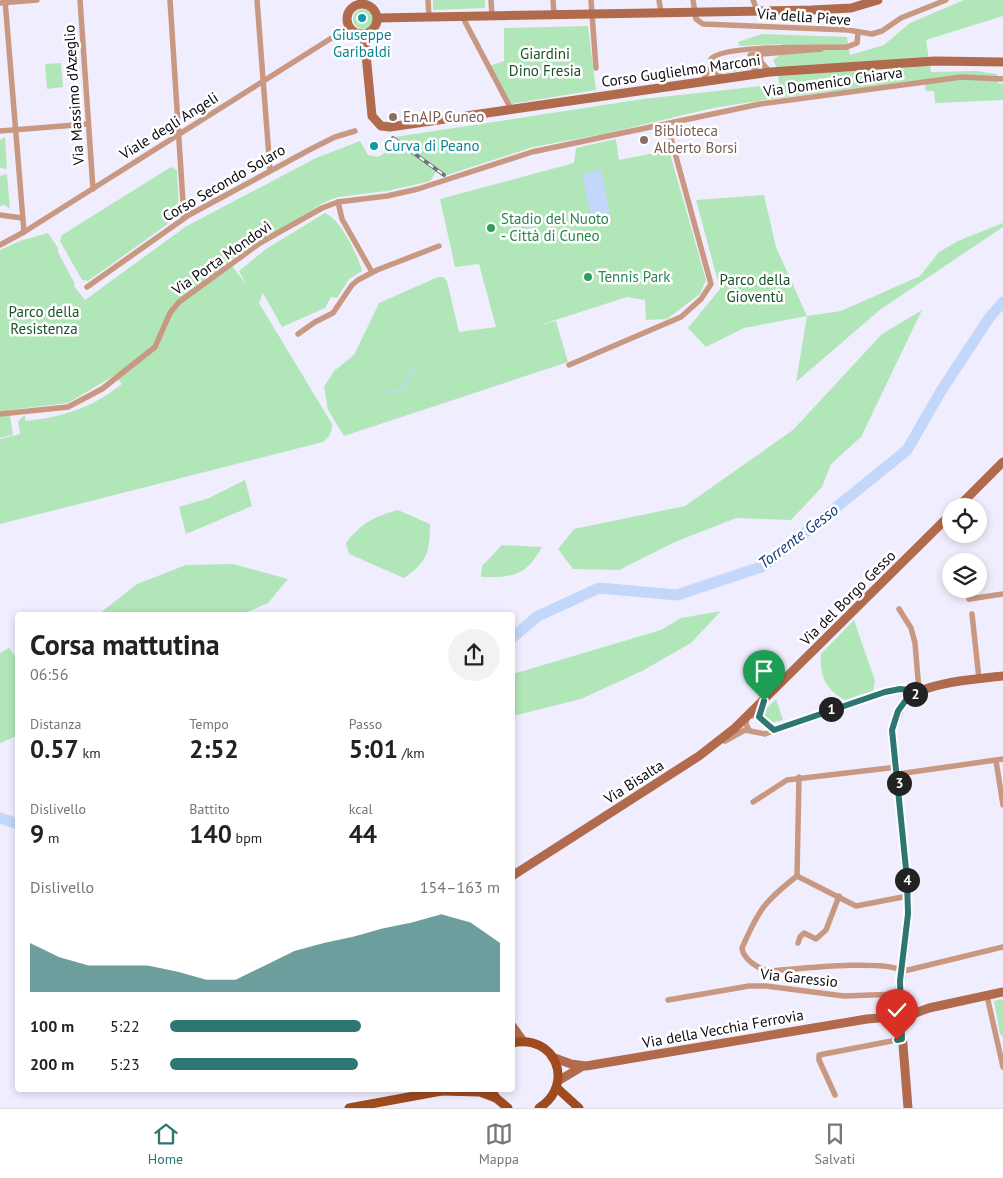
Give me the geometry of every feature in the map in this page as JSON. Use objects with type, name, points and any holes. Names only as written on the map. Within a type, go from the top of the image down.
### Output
[{"type":"main road","points":[[515,1042],[523,1041],[540,1045],[552,1056],[556,1064],[558,1084],[553,1096],[539,1108]]},
{"type":"main road","points":[[558,1084],[579,1108]]},
{"type":"main road","points":[[349,1108],[438,1092]]},
{"type":"main road","points":[[480,1092],[493,1094],[508,1108]]},
{"type":"street","points":[[24,232],[4,2],[37,0]]},
{"type":"street","name":"Via Massimo d'Azeglio","points":[[80,0],[93,189]]},
{"type":"street","points":[[170,0],[184,218]]},
{"type":"street","points":[[257,0],[270,170]]},
{"type":"street","points":[[428,0],[429,18]]},
{"type":"street","points":[[491,0],[492,16]]},
{"type":"street","points":[[553,0],[554,14]]},
{"type":"street","points":[[591,0],[596,68]]},
{"type":"street","points":[[659,0],[661,12]]},
{"type":"street","points":[[692,0],[695,12]]},
{"type":"street","points":[[753,0],[757,10]]},
{"type":"street","points":[[378,18],[757,10],[849,4],[878,0]]},
{"type":"street","name":"Via della Pieve","points":[[695,12],[696,19],[703,24],[848,30],[858,33],[879,32],[902,18],[946,0]]},
{"type":"street","points":[[362,2],[374,9],[378,18],[376,27],[364,34],[357,33],[349,27],[348,14],[353,6],[362,2]]},
{"type":"street","points":[[462,16],[511,109]]},
{"type":"street","name":"Viale degli Angeli","points":[[0,245],[93,189],[349,27]]},
{"type":"street","name":"Via della Pieve","points":[[702,82],[711,66],[711,59],[720,53],[755,48],[853,46],[857,43],[858,33]]},
{"type":"street","name":"Corso Guglielmo Marconi","points":[[364,34],[372,116],[381,126],[390,127],[770,72],[943,61],[1002,62]]},
{"type":"street","name":"Via della Pieve","points":[[750,55],[815,51],[828,48]]},
{"type":"street","points":[[760,54],[761,62],[770,72]]},
{"type":"street","points":[[754,75],[754,69],[761,62]]},
{"type":"street","points":[[711,66],[723,79]]},
{"type":"street","name":"Via Domenico Chiarva","points":[[667,124],[760,104],[962,77],[1003,79]]},
{"type":"street","points":[[0,131],[88,124]]},
{"type":"street","points":[[569,365],[681,317],[701,299],[711,284],[667,124]]},
{"type":"street","name":"Via Porta Mondovì","points":[[0,414],[68,407],[102,389],[155,347],[170,313],[179,302],[260,243],[322,208],[338,202],[387,196],[418,189],[532,152],[667,124]]},
{"type":"street","name":"Corso Secondo Solaro","points":[[87,287],[184,218],[270,170],[335,137],[356,132]]},
{"type":"street","points":[[338,202],[342,219],[372,272]]},
{"type":"street","points":[[0,215],[22,218]]},
{"type":"street","points":[[298,334],[315,322],[334,313],[352,285],[372,272],[439,246]]},
{"type":"street","points":[[967,498],[1003,462]]},
{"type":"street","name":"Via del Borgo Gesso","points":[[699,756],[764,701],[942,523]]},
{"type":"street","points":[[969,599],[1003,594]]},
{"type":"street","points":[[899,609],[911,628],[915,643],[920,691],[906,700],[898,711],[892,730],[898,771],[908,896],[899,994],[908,1108]]},
{"type":"street","points":[[972,614],[980,679]]},
{"type":"street","name":"Via Bisalta","points":[[515,874],[741,730],[748,730],[760,735],[885,692],[900,689],[920,691],[1003,676]]},
{"type":"street","name":"Via del Borgo Gesso","points":[[759,717],[764,701]]},
{"type":"street","points":[[748,730],[746,724],[747,717],[755,715],[774,730]]},
{"type":"street","points":[[753,802],[778,784],[798,777],[898,771],[1003,759]]},
{"type":"street","points":[[996,760],[1003,805]]},
{"type":"street","points":[[797,876],[798,777]]},
{"type":"street","points":[[797,876],[856,906],[908,896]]},
{"type":"street","points":[[797,876],[779,890],[756,915],[742,948],[746,957],[760,968],[770,971],[896,966],[904,971],[1003,947]]},
{"type":"street","points":[[798,943],[804,933],[816,939],[826,930],[839,896]]},
{"type":"street","name":"Via Garessio","points":[[668,1000],[749,986],[766,986],[844,996],[899,994]]},
{"type":"street","name":"Via della Vecchia Ferrovia","points":[[558,1084],[583,1066],[867,1018],[891,1011],[901,1013],[909,1008],[928,1008],[1003,992]]},
{"type":"street","points":[[987,996],[1003,1067]]},
{"type":"street","points":[[515,1030],[523,1041]]},
{"type":"street","points":[[835,1096],[819,1060],[819,1055],[902,1039]]},
{"type":"street","name":"Via della Vecchia Ferrovia","points":[[552,1056],[583,1066]]},
{"type":"green space","points":[[433,0],[485,0],[485,8],[433,10]]},
{"type":"green space","name":"Parco della Resistenza","points":[[964,0],[1003,0],[1003,16],[926,40],[931,72],[976,71],[997,74],[998,83],[1003,84],[1003,100],[935,103],[934,91],[926,91],[924,80],[770,99],[713,108],[608,133],[533,147],[447,175],[438,169],[431,180],[427,182],[387,191],[338,197],[323,203],[228,261],[246,284],[239,271],[266,249],[325,213],[337,222],[348,239],[362,271],[349,279],[337,298],[331,297],[325,308],[282,327],[263,293],[259,303],[332,424],[331,432],[323,442],[0,524],[0,439],[20,434],[18,421],[25,415],[25,421],[64,414],[100,399],[122,384],[115,375],[68,403],[9,410],[13,435],[0,438],[0,250],[20,241],[48,233],[58,248],[58,252],[75,284],[74,286],[85,300],[185,227],[316,158],[360,141],[368,155],[378,157],[390,150],[395,137],[643,99],[779,84],[777,68],[773,60],[781,54],[781,44],[740,46],[738,42],[762,34],[847,37],[850,55],[884,45],[910,23]]},
{"type":"green space","points":[[363,9],[370,12],[373,19],[370,26],[363,29],[356,26],[353,19],[356,12]]},
{"type":"green space","name":"Giardini Dino Fresia","points":[[588,26],[596,90],[511,104],[489,66],[504,61],[504,28]]},
{"type":"green space","points":[[746,60],[752,64],[750,69],[725,73],[718,64]]},
{"type":"green space","points":[[61,63],[63,87],[47,89],[45,64]]},
{"type":"green space","points":[[5,137],[7,169],[0,168],[0,140]]},
{"type":"green space","points":[[616,139],[619,160],[669,150],[706,280],[700,294],[667,319],[646,320],[645,300],[627,297],[540,325],[556,321],[568,362],[344,436],[328,410],[324,387],[334,371],[354,355],[379,303],[438,277],[443,277],[447,281],[459,332],[496,327],[479,264],[455,267],[440,199],[574,163],[576,148]]},
{"type":"green space","points":[[171,167],[177,170],[179,216],[88,281],[82,280],[60,241],[62,235]]},
{"type":"green space","points":[[7,174],[10,209],[5,205],[0,206],[0,176]]},
{"type":"green space","name":"Parco della Gioventù","points":[[764,195],[776,247],[807,316],[744,328],[706,347],[688,328],[720,289],[696,200]]},
{"type":"green space","points":[[1003,223],[1003,227],[881,309],[796,382],[807,316],[841,311],[920,276],[939,252],[958,241]]},
{"type":"green space","points":[[922,310],[861,437],[831,464],[822,487],[791,520],[736,518],[675,542],[619,570],[573,569],[558,549],[574,529],[685,506],[793,430],[882,334]]},
{"type":"green space","points":[[245,480],[252,506],[186,534],[179,507],[209,498]]},
{"type":"green space","points":[[398,510],[430,524],[426,556],[418,567],[404,578],[349,554],[346,543],[369,521]]},
{"type":"green space","points":[[502,545],[542,547],[524,570],[502,577],[481,577],[482,566]]},
{"type":"green space","points":[[233,564],[288,579],[268,603],[247,612],[101,612],[137,584],[186,565]]},
{"type":"green space","points":[[721,611],[691,643],[642,671],[581,699],[515,716],[515,673],[661,630],[681,618]]},
{"type":"green space","points":[[854,620],[875,681],[873,691],[845,700],[833,692],[825,681],[821,669],[821,654]]},
{"type":"green space","points":[[9,648],[15,656],[15,737],[0,743],[0,653]]},
{"type":"green space","points":[[776,699],[783,720],[771,723],[765,717],[765,710]]},
{"type":"green space","points":[[1002,999],[1003,1037],[1000,1034],[994,1001]]},
{"type":"water","points":[[601,170],[611,218],[592,221],[582,174]]},
{"type":"waterway","name":"Torrente Gesso","points":[[515,635],[538,616],[599,588],[677,595],[764,566],[907,450],[941,391],[989,318],[1003,302]]},
{"type":"waterway","points":[[387,393],[400,391],[415,368]]},
{"type":"waterway","name":"Torrente Gesso","points":[[0,818],[15,823]]},
{"type":"railway","points":[[393,138],[444,175]]},
{"type":"place","name":"Giuseppe Garibaldi","points":[[362,18]]},
{"type":"place","name":"EnAIP Cuneo","points":[[393,117]]},
{"type":"place","name":"Biblioteca Alberto Borsi","points":[[644,140]]},
{"type":"place","name":"Curva di Peano","points":[[374,146]]},
{"type":"place","name":"Stadio del Nuoto - Città di Cuneo","points":[[491,228]]},
{"type":"place","name":"Tennis Park","points":[[588,277]]},
{"type":"route","points":[[764,701],[759,717],[774,730],[841,705],[885,692],[900,689],[920,691],[906,700],[898,711],[892,730],[903,817],[908,896],[908,914],[900,969],[899,1001],[902,1039],[897,1040]]}]
